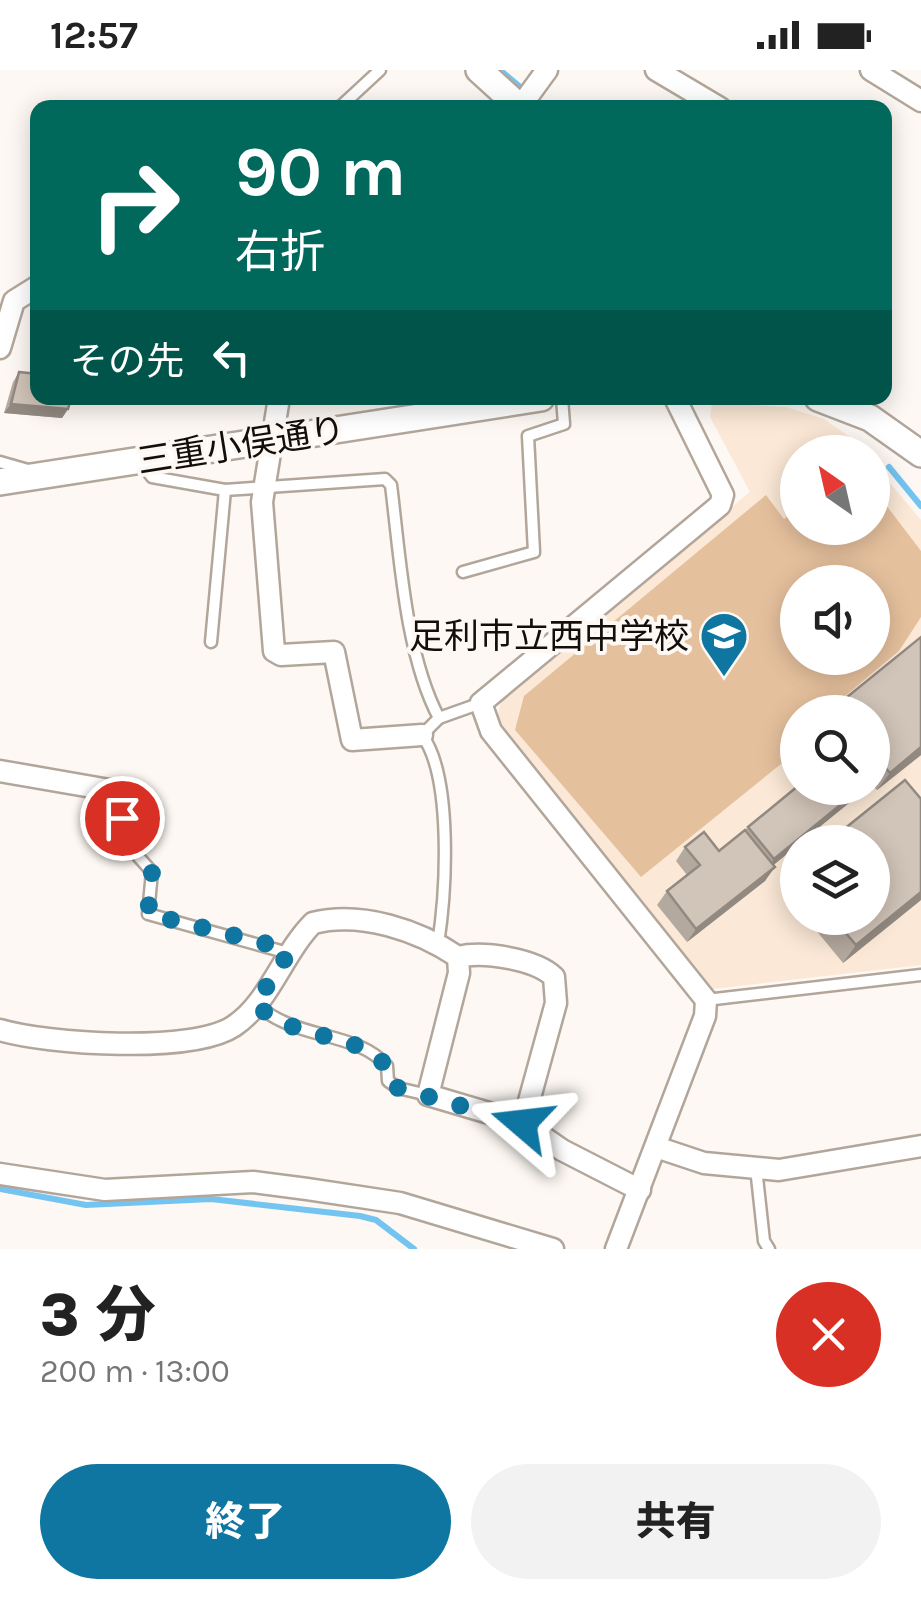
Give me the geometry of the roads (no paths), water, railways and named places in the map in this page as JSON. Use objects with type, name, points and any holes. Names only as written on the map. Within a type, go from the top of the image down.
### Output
[{"type":"street","points":[[478,70],[512,100]]},
{"type":"street","points":[[525,100],[548,70]]},
{"type":"street","points":[[656,70],[707,100]]},
{"type":"street","points":[[870,70],[921,101]]},
{"type":"street","points":[[0,348],[14,301],[30,291]]},
{"type":"street","points":[[278,405],[262,502],[274,651],[280,655],[334,652],[352,740],[422,735]]},
{"type":"street","name":"三重小俣通り","points":[[0,482],[498,405]]},
{"type":"street","points":[[616,1249],[705,1016],[706,1000],[491,731],[481,703],[720,506],[722,495],[679,405]]},
{"type":"street","points":[[848,405],[874,411],[921,454]]},
{"type":"street","points":[[0,772],[115,791]]},
{"type":"street","points":[[0,1030],[32,1039],[175,1042],[234,1026],[255,1004],[313,924],[331,919],[404,928],[458,957],[471,954],[543,967],[554,977],[556,1004],[522,1123]]},
{"type":"street","points":[[458,957],[459,972],[428,1095],[522,1123],[562,1150],[640,1190]]},
{"type":"street","points":[[656,1147],[704,1163],[779,1170],[921,1146]]},
{"type":"street","points":[[0,1174],[105,1190],[253,1182],[308,1188],[400,1204],[553,1249]]},
{"type":"lane","points":[[348,100],[380,70]]},
{"type":"lane","points":[[463,572],[534,552],[528,436],[564,424],[563,405]]},
{"type":"lane","points":[[140,461],[152,478],[225,490],[266,484],[385,479],[390,485],[408,608],[439,718]]},
{"type":"lane","points":[[0,462],[45,474]]},
{"type":"lane","points":[[211,642],[225,490]]},
{"type":"lane","points":[[438,944],[442,803],[430,746],[422,735],[439,718],[481,703]]},
{"type":"lane","points":[[115,791],[128,845],[152,872],[148,914],[276,946],[288,954]]},
{"type":"lane","points":[[706,1000],[921,975]]},
{"type":"lane","points":[[255,1004],[287,1028],[369,1049],[386,1066],[388,1080],[398,1088],[428,1095]]},
{"type":"lane","points":[[756,1168],[764,1241],[769,1249]]},
{"type":"waterway","points":[[500,70],[536,100]]},
{"type":"waterway","points":[[890,468],[921,506]]},
{"type":"waterway","points":[[0,1189],[86,1205],[211,1199],[360,1216],[376,1220],[414,1249]]},
{"type":"place","name":"足利市立西中学校","points":[[724,678]]}]
